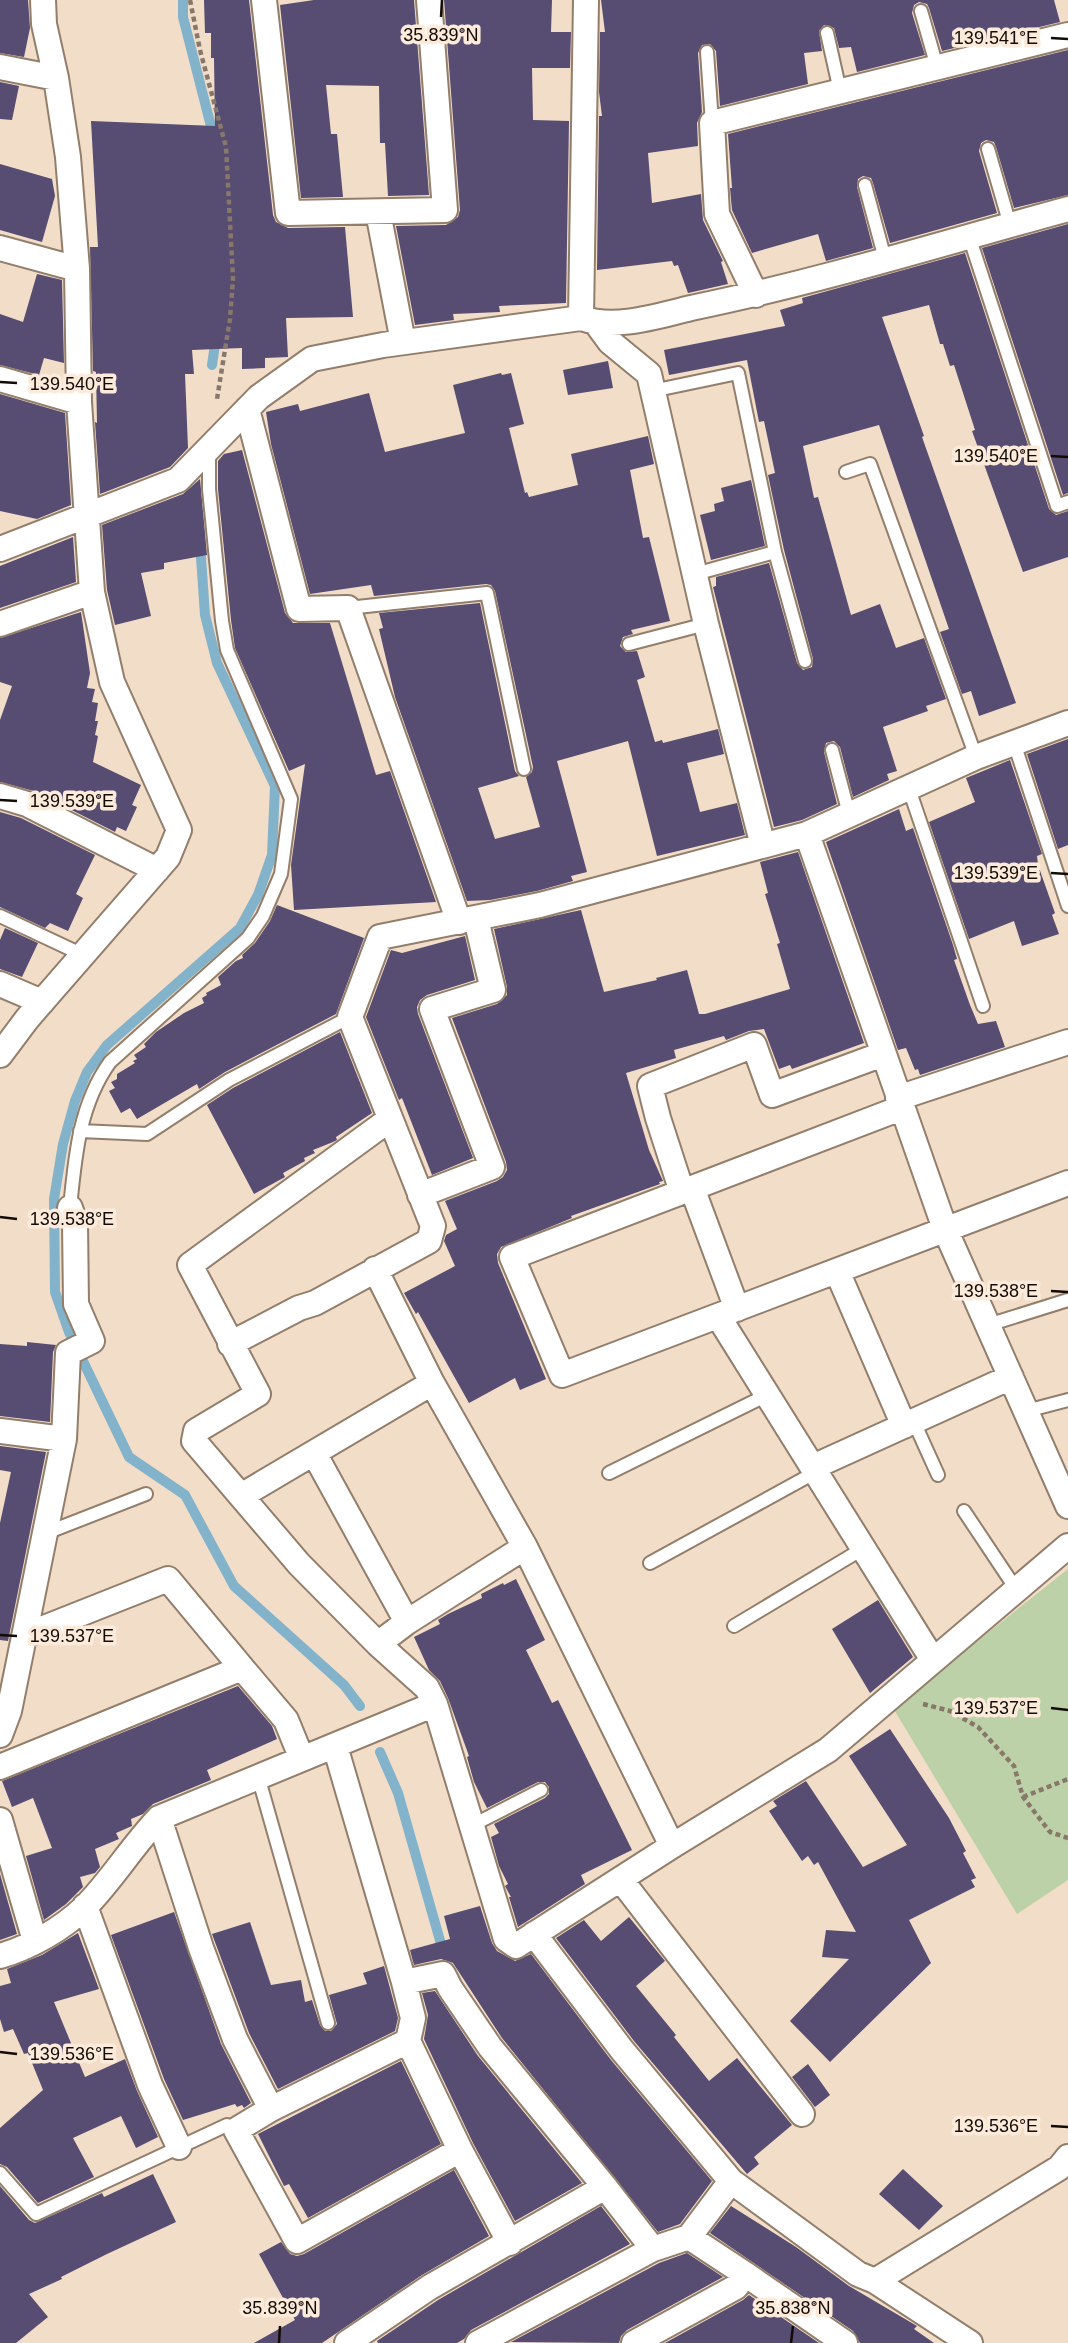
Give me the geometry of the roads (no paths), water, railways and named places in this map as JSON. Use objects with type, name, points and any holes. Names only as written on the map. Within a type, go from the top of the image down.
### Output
[{"type":"street","points":[[0,1055],[41,1002],[168,857],[179,830],[112,682],[92,592],[79,402],[77,268],[68,157],[56,78],[44,24],[43,0]]},
{"type":"street","points":[[264,0],[288,213],[445,210],[429,0]]},
{"type":"street","points":[[586,0],[588,320],[649,374],[706,624],[763,846]]},
{"type":"street","points":[[756,295],[717,214],[712,122],[1068,35]]},
{"type":"street","points":[[0,67],[56,78]]},
{"type":"street","points":[[0,549],[178,480],[259,397],[312,359],[403,342],[588,320],[633,320],[756,295],[1068,209]]},
{"type":"street","points":[[378,212],[403,342]]},
{"type":"street","points":[[0,248],[77,268]]},
{"type":"street","points":[[0,379],[79,402]]},
{"type":"street","points":[[247,410],[299,608],[348,608],[493,990],[432,1009],[492,1167],[420,1195]]},
{"type":"street","points":[[0,624],[92,592]]},
{"type":"street","points":[[230,1344],[299,1308],[315,1303],[429,1241],[433,1226],[350,1017],[380,937],[540,905],[807,834],[976,757],[1068,723]]},
{"type":"street","points":[[0,796],[27,804],[157,870]]},
{"type":"street","points":[[807,834],[945,1229],[1068,1506]]},
{"type":"street","points":[[0,984],[41,1002]]},
{"type":"street","points":[[1068,1042],[900,1103],[687,1190],[512,1257],[562,1375],[1068,1184]]},
{"type":"street","points":[[883,1054],[772,1095],[754,1045],[650,1086],[658,1118],[687,1190],[727,1313],[767,1395],[933,1660]]},
{"type":"street","points":[[390,1119],[190,1265],[258,1394],[196,1431],[194,1441],[299,1564],[378,1644],[427,1688],[435,1704],[506,1939],[516,1946],[828,1750],[1068,1546]]},
{"type":"street","points":[[0,1735],[9,1711],[64,1439],[68,1353],[92,1341],[76,1304],[75,1223],[70,1208]]},
{"type":"street","points":[[375,1269],[432,1383],[526,1547],[672,1846]]},
{"type":"street","points":[[837,1271],[909,1424]]},
{"type":"street","points":[[815,1470],[1011,1377]]},
{"type":"street","points":[[241,1496],[432,1383]]},
{"type":"street","points":[[0,1431],[64,1439]]},
{"type":"street","points":[[314,1453],[407,1622]]},
{"type":"street","points":[[378,1644],[407,1622],[526,1547]]},
{"type":"street","points":[[24,1636],[168,1578],[286,1720],[302,1759]]},
{"type":"street","points":[[0,1767],[242,1668]]},
{"type":"street","points":[[0,1956],[18,1951],[55,1930],[85,1906],[159,1818],[435,1704]]},
{"type":"street","points":[[335,1746],[413,2018],[408,2041],[460,2150],[510,2243]]},
{"type":"street","points":[[159,1818],[201,1948],[235,2039],[271,2109]]},
{"type":"street","points":[[0,1820],[35,1941]]},
{"type":"street","points":[[621,1880],[802,2114]]},
{"type":"street","points":[[85,1906],[150,2085],[179,2147]]},
{"type":"street","points":[[534,1934],[622,2050],[731,2181],[858,2274],[875,2281],[970,2343]]},
{"type":"street","points":[[404,1982],[443,1974],[490,2047],[653,2249]]},
{"type":"street","points":[[408,2041],[271,2109],[236,2130],[298,2241],[460,2150]]},
{"type":"street","points":[[875,2281],[1059,2168],[1068,2157]]},
{"type":"street","points":[[478,2343],[653,2249],[689,2237],[731,2181]]},
{"type":"street","points":[[346,2343],[430,2287],[605,2188]]},
{"type":"street","points":[[689,2237],[845,2343]]},
{"type":"street","points":[[634,2343],[736,2287],[745,2274]]},
{"type":"lane","points":[[921,12],[937,67]]},
{"type":"lane","points":[[827,33],[840,91]]},
{"type":"lane","points":[[708,52],[712,122]]},
{"type":"lane","points":[[988,149],[1010,225]]},
{"type":"lane","points":[[865,185],[885,260]]},
{"type":"lane","points":[[969,236],[1057,506],[1068,502]]},
{"type":"lane","points":[[652,391],[738,373],[775,552],[805,662]]},
{"type":"lane","points":[[70,1208],[80,1131],[99,1077],[110,1062],[248,938],[264,916],[281,874],[291,799],[227,650],[209,489],[209,449]]},
{"type":"lane","points":[[846,472],[870,464],[976,757]]},
{"type":"lane","points":[[695,573],[775,552]]},
{"type":"lane","points":[[348,608],[487,593],[524,769]]},
{"type":"lane","points":[[629,644],[706,624]]},
{"type":"lane","points":[[1014,743],[1068,906]]},
{"type":"lane","points":[[832,750],[849,814]]},
{"type":"lane","points":[[908,786],[983,1006]]},
{"type":"lane","points":[[0,916],[83,955]]},
{"type":"lane","points":[[80,1131],[147,1135],[229,1080],[350,1017]]},
{"type":"lane","points":[[988,1325],[1068,1300]]},
{"type":"lane","points":[[609,1473],[767,1395]]},
{"type":"lane","points":[[1026,1411],[1068,1400]]},
{"type":"lane","points":[[909,1424],[938,1475]]},
{"type":"lane","points":[[650,1563],[815,1470]]},
{"type":"lane","points":[[46,1533],[146,1494]]},
{"type":"lane","points":[[964,1511],[1016,1589]]},
{"type":"lane","points":[[734,1626],[864,1548]]},
{"type":"lane","points":[[258,1776],[328,2023]]},
{"type":"lane","points":[[471,1826],[541,1790]]},
{"type":"lane","points":[[0,2174],[36,2214],[227,2125],[236,2130]]},
{"type":"waterway","points":[[183,0],[183,17],[214,138]]},
{"type":"waterway","points":[[212,365],[216,338]]},
{"type":"waterway","points":[[200,543],[205,615],[217,663],[275,786],[272,855],[258,895],[240,928],[107,1045],[87,1072],[75,1101],[63,1144],[54,1199],[55,1292],[69,1332],[129,1457],[185,1495],[234,1586],[344,1685],[360,1706]]},
{"type":"waterway","points":[[380,1752],[398,1793],[443,1951]]}]
